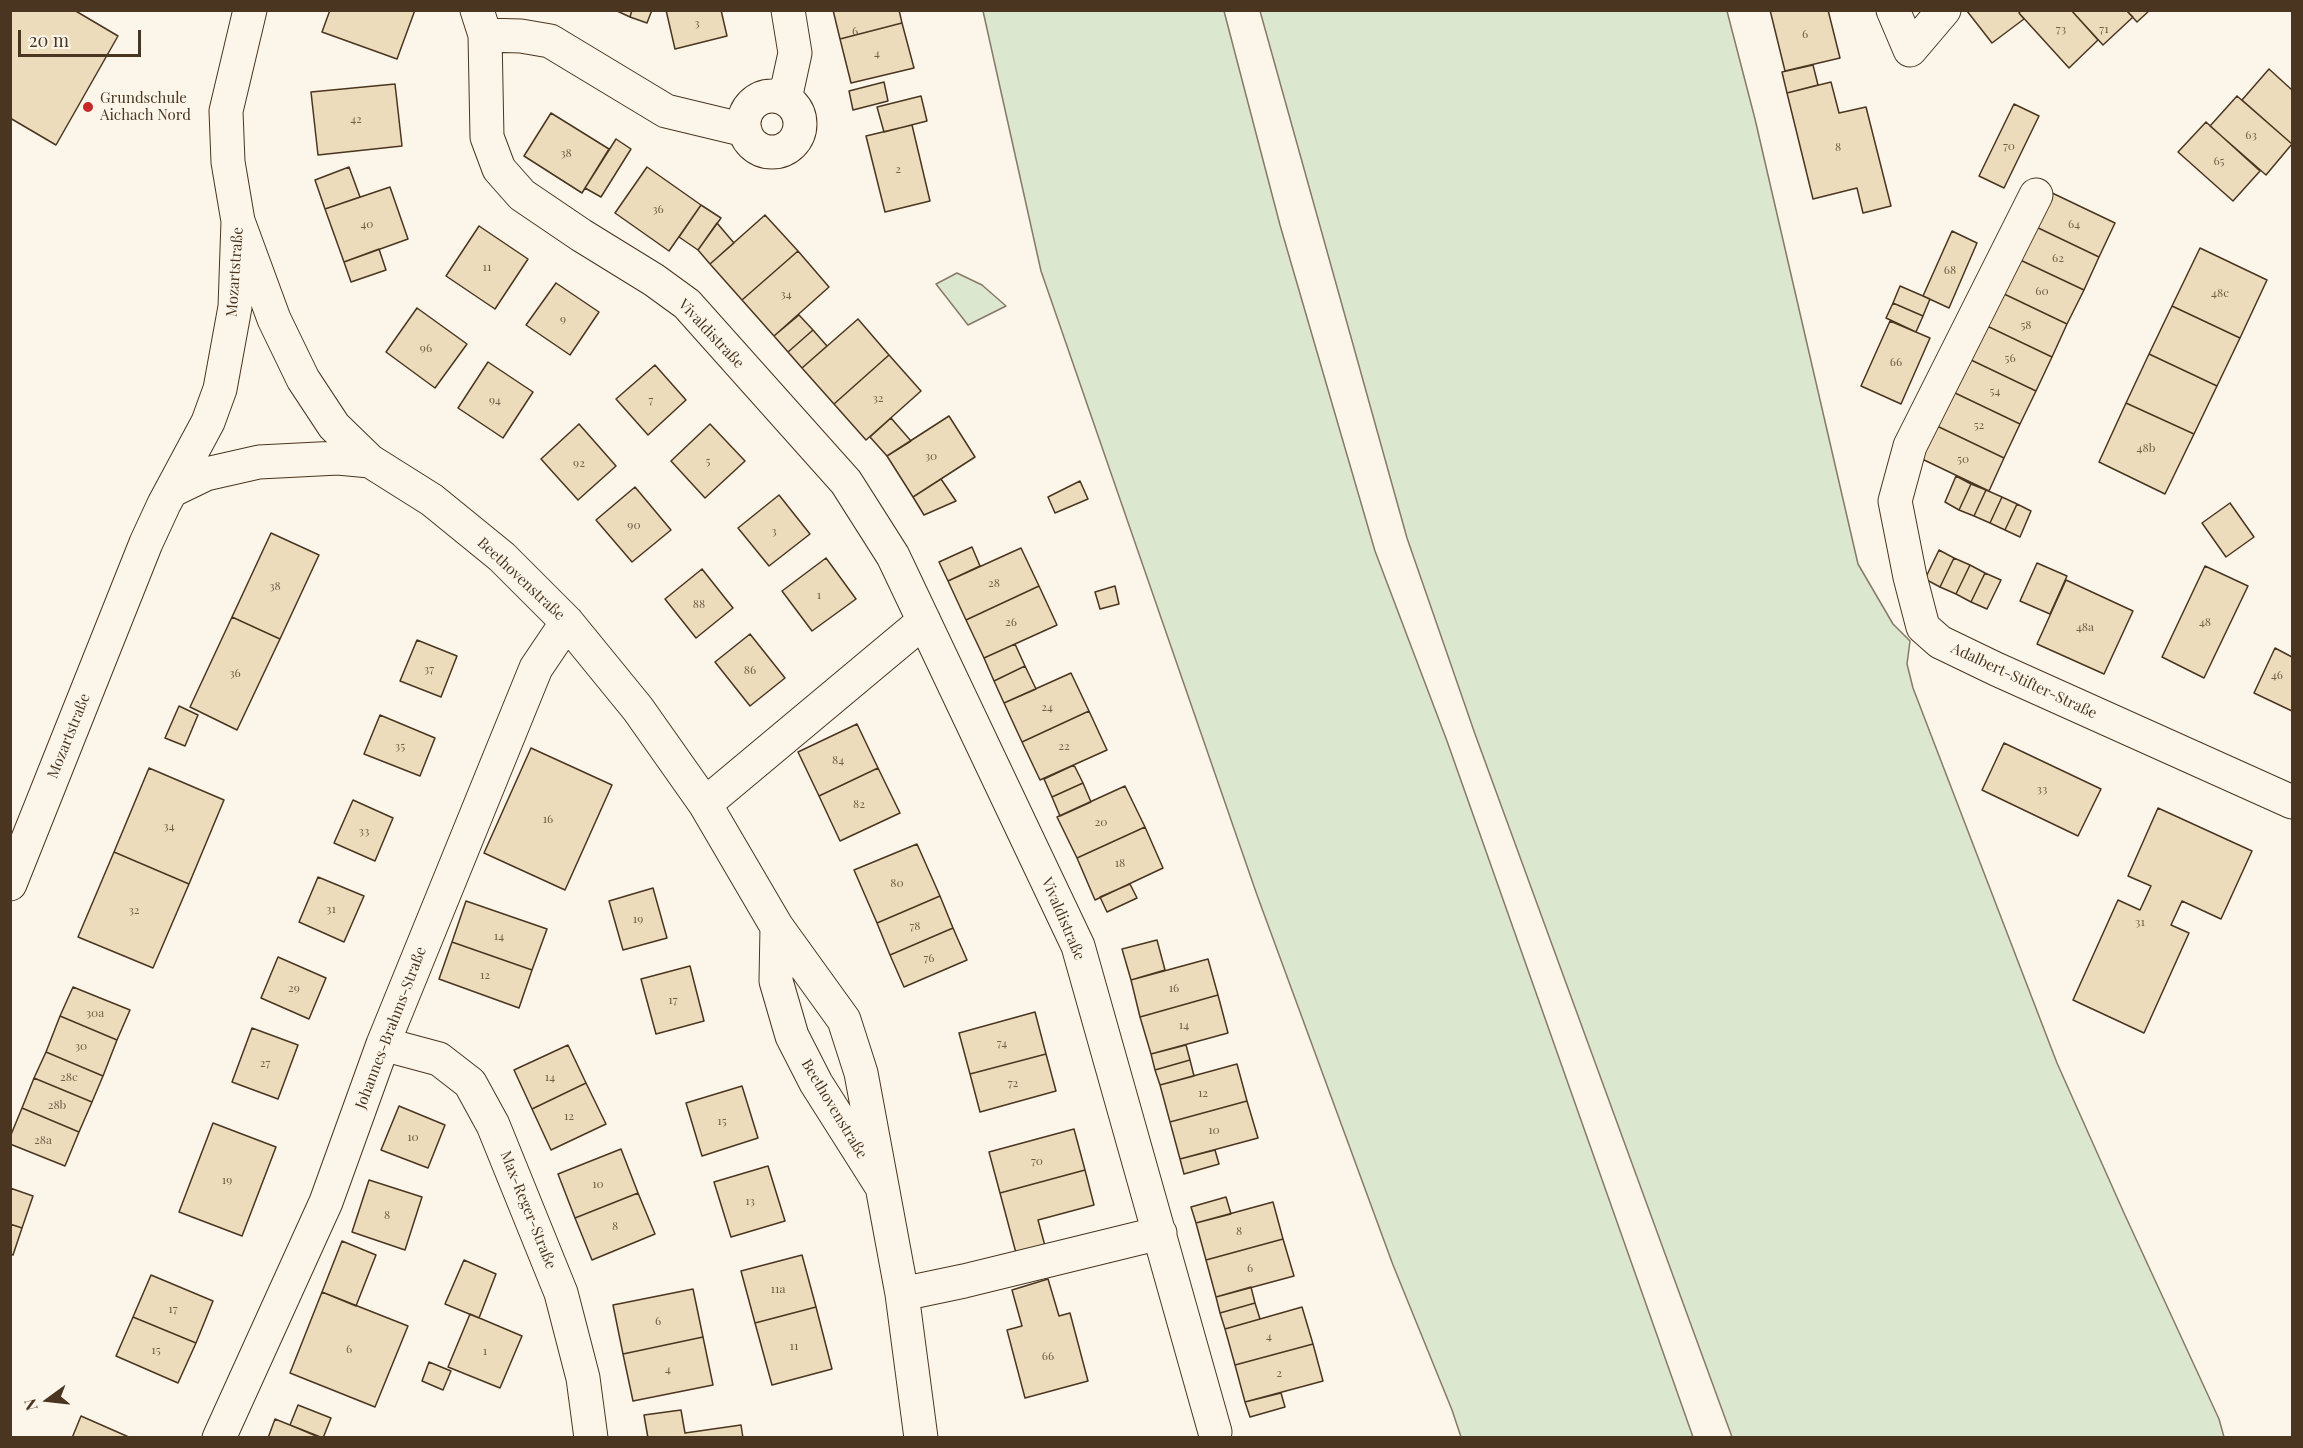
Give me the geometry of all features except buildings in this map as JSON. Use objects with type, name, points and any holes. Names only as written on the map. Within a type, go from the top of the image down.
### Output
[{"type":"street","name":"Mozartstraße","points":[[10,884],[146,543],[208,422],[220,389],[235,307],[238,221],[228,162],[226,111],[250,10]]},
{"type":"street","points":[[785,99],[795,53],[788,10]]},
{"type":"street","points":[[1893,10],[1910,50],[1944,10]]},
{"type":"street","points":[[481,23],[521,36],[550,41],[666,111],[745,130]]},
{"type":"street","name":"Vivaldistraße","points":[[481,23],[487,137],[499,169],[522,195],[581,235],[654,279],[687,304],[846,482],[893,556],[1078,946],[1215,1432]]},
{"type":"street","points":[[768,96],[785,99],[792,105],[800,120],[800,129],[790,145],[783,150],[764,151],[755,146],[745,130],[746,112],[758,99],[768,96]]},
{"type":"street","name":"Adalbert-Stifter-Straße","points":[[2036,195],[1910,446],[1895,501],[1910,577],[1923,627],[1940,642],[1996,669],[2292,802]]},
{"type":"street","name":"Beethovenstraße","points":[[238,221],[274,319],[303,380],[334,426],[370,460],[432,500],[502,557],[567,622],[638,709],[705,804],[777,927],[844,1020],[861,1073],[902,1294],[921,1437]]},
{"type":"street","points":[[173,490],[206,474],[259,462],[338,458],[370,460]]},
{"type":"street","points":[[705,804],[924,621]]},
{"type":"street","name":"Johannes-Brahms-Straße","points":[[219,1437],[326,1202],[383,1044],[536,668],[567,622]]},
{"type":"street","name":"Beethovenstraße","points":[[777,927],[776,981],[792,1036],[816,1083],[880,1184]]},
{"type":"street","name":"Max-Reger-Straße","points":[[383,1044],[439,1059],[470,1083],[493,1125],[561,1293],[583,1378],[591,1437]]},
{"type":"street","points":[[902,1294],[1160,1233]]},
{"type":"green space","points":[[983,11],[1224,11],[1280,225],[1375,551],[1447,741],[1693,1437],[1461,1437],[1393,1265],[1257,895],[1041,271]]},
{"type":"green space","points":[[1260,11],[1727,11],[1755,119],[1858,564],[1893,624],[1910,641],[1907,664],[1913,688],[2057,1063],[2219,1419],[2224,1437],[1732,1437],[1475,734],[1407,538]]},
{"type":"green space","points":[[957,273],[982,285],[1006,306],[968,325],[936,284]]},
{"type":"place","name":"Grundschule Aichach Nord","points":[[88,107]]}]
